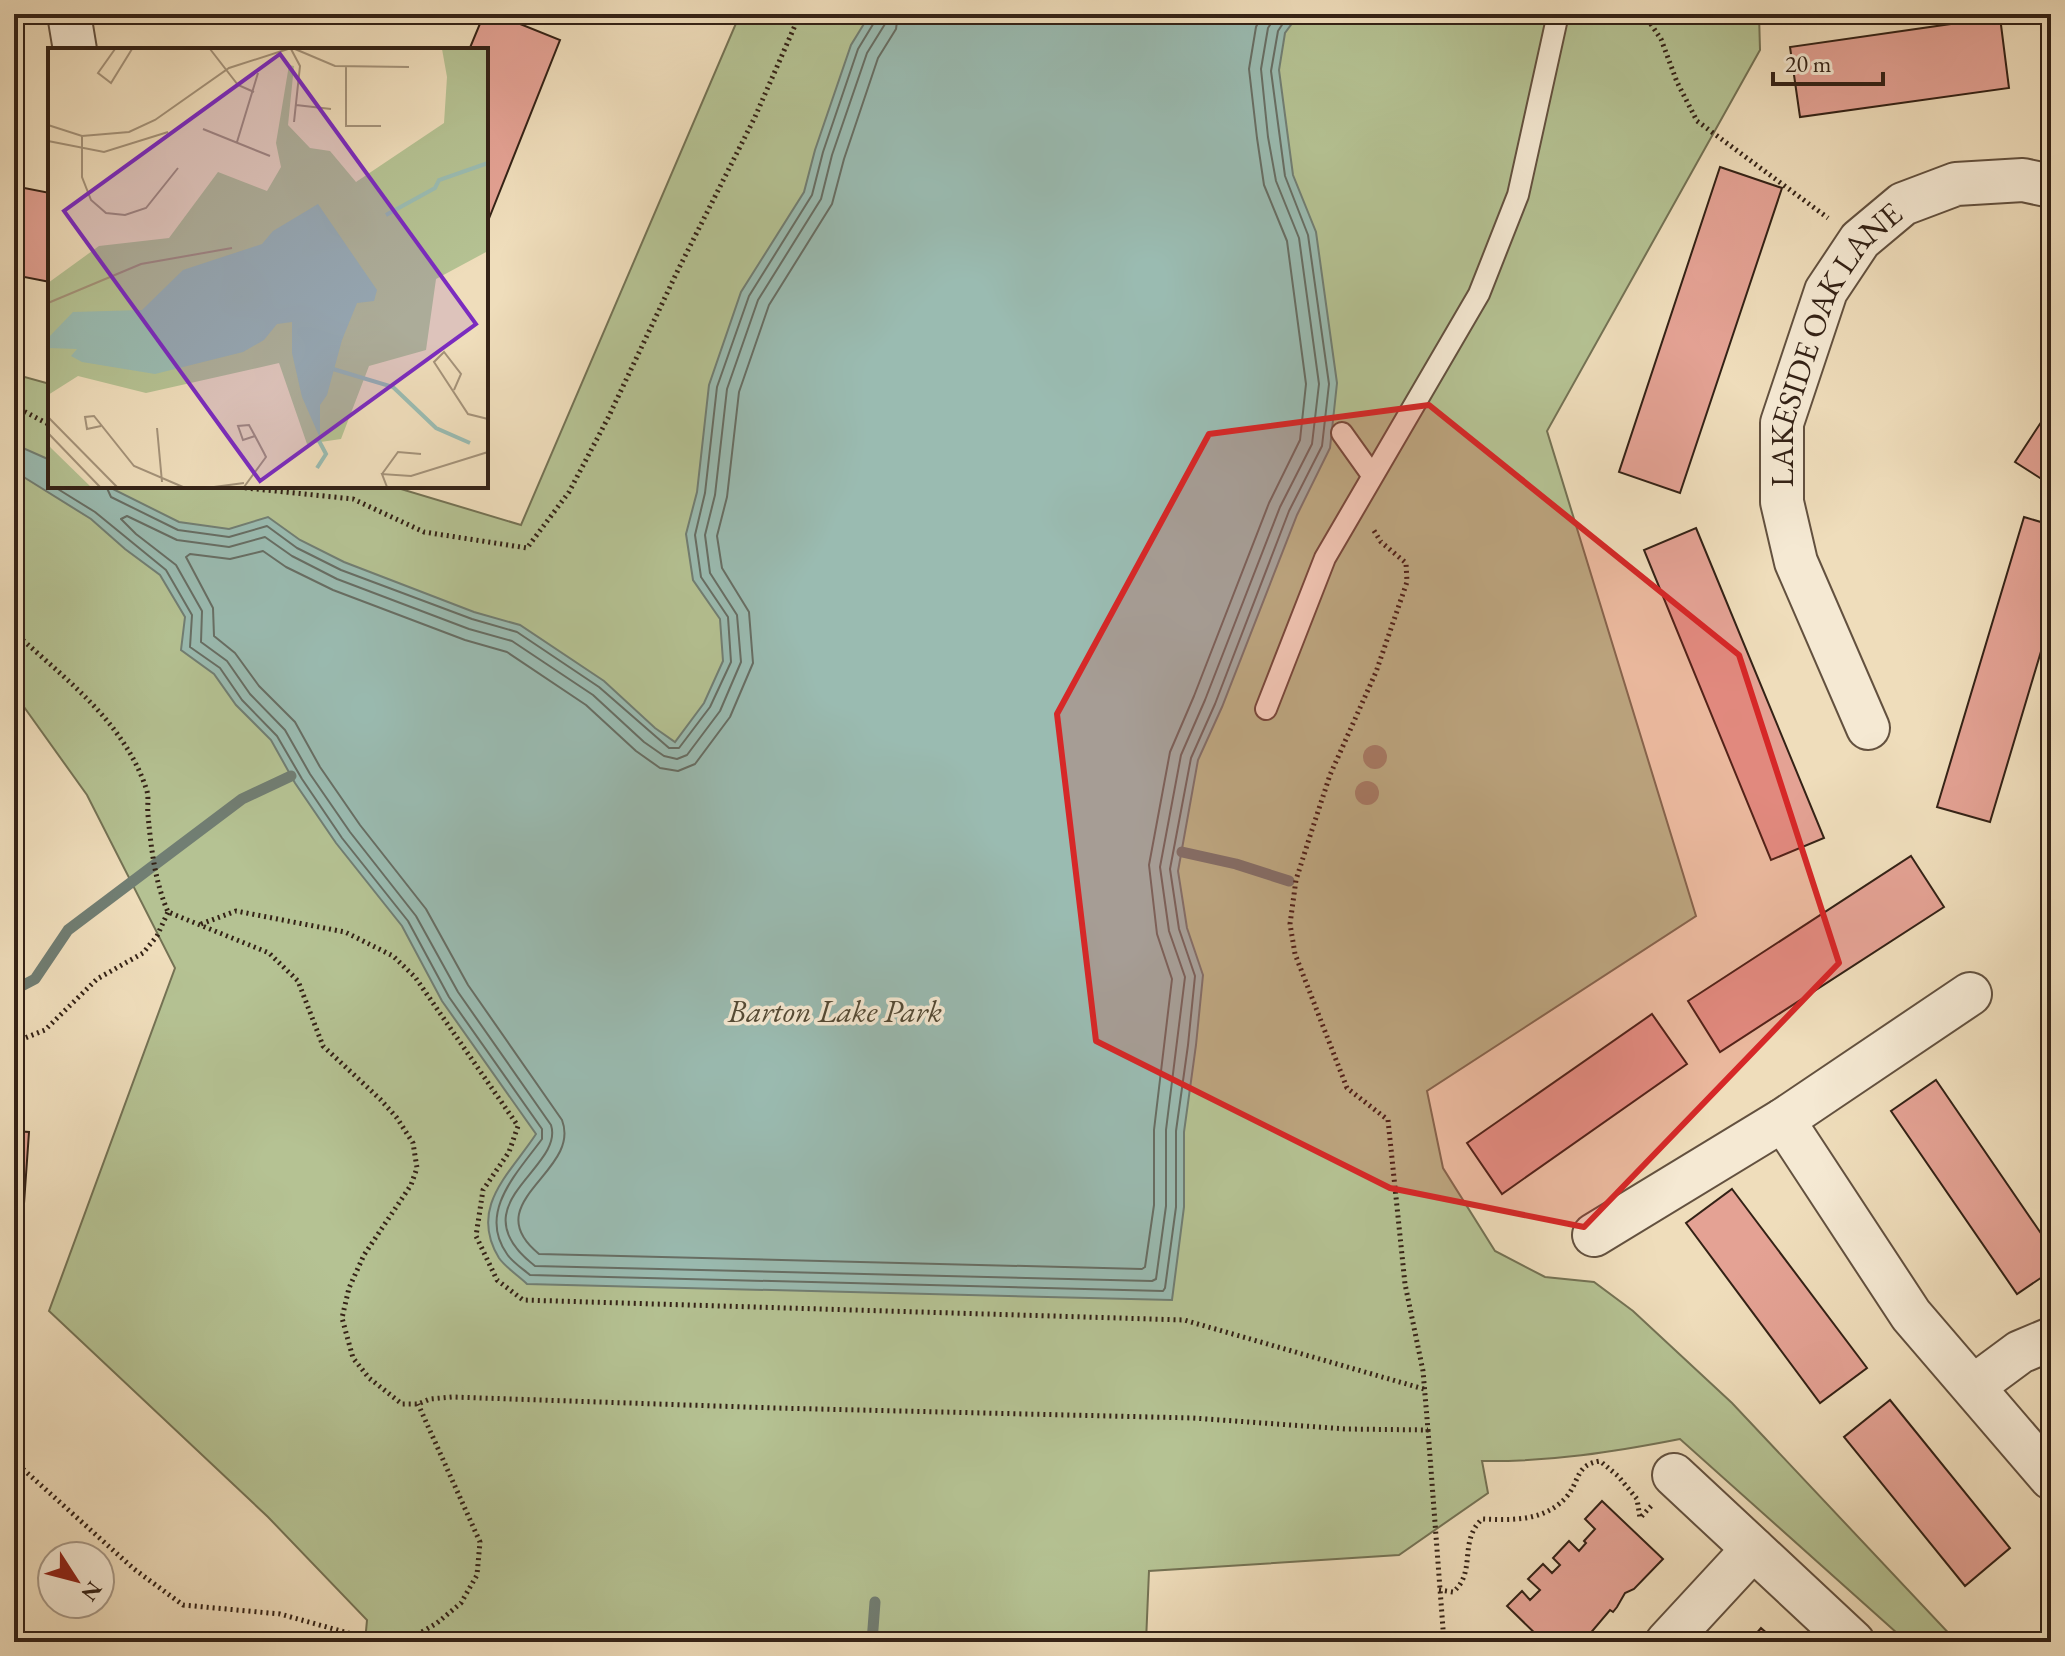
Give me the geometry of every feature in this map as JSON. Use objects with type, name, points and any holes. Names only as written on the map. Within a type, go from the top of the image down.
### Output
[{"type":"street","points":[[69,14],[75,48]]},
{"type":"street","name":"LAKESIDE OAK LANE","points":[[1868,728],[1796,562],[1782,502],[1782,423],[1826,291],[1858,243],[1903,204],[1956,184],[2023,180],[2051,186]]},
{"type":"street","points":[[1594,1235],[1783,1120],[1970,994]]},
{"type":"street","points":[[1783,1120],[1911,1315],[2051,1478]]},
{"type":"street","points":[[1974,1386],[2020,1352],[2051,1339]]},
{"type":"street","points":[[1675,1476],[1853,1642]]},
{"type":"street","points":[[1667,1642],[1753,1549]]},
{"type":"lane","points":[[1266,709],[1325,558],[1479,294],[1518,195],[1558,14]]},
{"type":"lane","points":[[1342,433],[1372,475]]},
{"type":"path","points":[[246,488],[353,499],[424,532],[527,548],[569,492],[608,418],[755,117],[800,14]]},
{"type":"path","points":[[1644,14],[1661,39],[1677,82],[1697,121],[1758,164],[1858,243]]},
{"type":"path","points":[[14,406],[48,424]]},
{"type":"path","points":[[1371,526],[1381,542],[1406,563],[1407,582],[1376,672],[1330,775],[1296,880],[1290,924],[1295,954],[1347,1088],[1388,1120],[1405,1284],[1425,1390],[1444,1642]]},
{"type":"path","points":[[14,632],[100,710],[131,754],[148,794],[159,891],[168,912],[269,953],[298,981],[323,1046],[380,1099],[413,1143],[417,1168],[411,1185],[364,1255],[349,1288],[342,1318],[353,1358],[369,1378],[402,1404],[452,1397],[1193,1418],[1346,1429],[1428,1430]]},
{"type":"path","points":[[200,925],[236,911],[345,932],[393,956],[415,977],[518,1126],[509,1152],[483,1190],[476,1236],[497,1280],[523,1300],[1184,1320],[1425,1390]]},
{"type":"path","points":[[14,1038],[25,1038],[45,1030],[97,979],[143,953],[157,936],[168,912]]},
{"type":"path","points":[[14,1461],[134,1569],[183,1605],[280,1614],[377,1642],[405,1642],[437,1623],[461,1603],[477,1575],[480,1542],[418,1404]]},
{"type":"path","points":[[1439,1590],[1453,1592],[1462,1584],[1467,1571],[1466,1549],[1474,1526],[1482,1519],[1524,1521],[1550,1510],[1568,1495],[1577,1476],[1588,1463],[1600,1461],[1618,1476],[1637,1499],[1640,1518],[1675,1476]]},
{"type":"highlighted area","points":[[1429,405],[1739,655],[1839,963],[1584,1227],[1390,1188],[1096,1041],[1057,714],[1209,434]]},
{"type":"green space","name":"Barton Lake Park","points":[[740,14],[1759,14],[1760,50],[1547,431],[1696,916],[1427,1091],[1443,1168],[1495,1251],[1545,1277],[1594,1282],[1633,1311],[1732,1403],[1957,1642],[1907,1642],[1680,1439],[1581,1455],[1482,1461],[1488,1493],[1399,1555],[1149,1571],[1146,1642],[365,1642],[367,1620],[268,1517],[49,1311],[175,968],[87,795],[14,693],[14,374],[48,383],[48,488],[398,488],[521,525]]},
{"type":"water","points":[[870,14],[1299,14],[1285,33],[1279,70],[1293,175],[1316,232],[1337,383],[1330,448],[1297,515],[1198,760],[1178,871],[1187,928],[1203,975],[1184,1132],[1184,1207],[1172,1300],[527,1284],[499,1258],[488,1223],[496,1192],[536,1134],[442,1001],[402,926],[336,843],[295,783],[271,740],[236,705],[214,674],[181,650],[185,617],[160,575],[91,519],[14,471],[14,444],[48,459],[48,488],[111,488],[179,522],[229,529],[268,517],[300,540],[344,562],[474,612],[520,625],[604,681],[655,728],[675,742],[704,703],[723,661],[720,619],[693,580],[686,534],[697,492],[709,385],[741,292],[804,192],[851,45]]},
{"type":"building","points":[[484,14],[495,14],[560,40],[488,221],[488,48],[470,48]]},
{"type":"building","points":[[2000,17],[2009,88],[1800,117],[1790,47]]},
{"type":"building","points":[[1720,167],[1782,188],[1680,493],[1619,472]]},
{"type":"building","points":[[14,186],[48,193],[48,282],[14,275]]},
{"type":"building","points":[[2051,407],[2051,485],[2015,462]]},
{"type":"building","points":[[2024,517],[2051,525],[2051,618],[1990,822],[1937,807]]},
{"type":"building","points":[[1696,528],[1824,838],[1771,860],[1644,550]]},
{"type":"building","points":[[1911,856],[1944,907],[1720,1052],[1688,1001]]},
{"type":"building","points":[[1652,1014],[1687,1064],[1502,1194],[1467,1143]]},
{"type":"building","points":[[1936,1080],[2051,1248],[2051,1271],[2017,1294],[1891,1111]]},
{"type":"building","points":[[14,1131],[29,1132],[23,1218],[14,1217]]},
{"type":"building","points":[[1732,1189],[1867,1368],[1820,1403],[1686,1223]]},
{"type":"building","points":[[1890,1400],[2010,1548],[1965,1586],[1844,1437]]},
{"type":"building","points":[[1602,1501],[1663,1559],[1634,1589],[1625,1593],[1613,1612],[1610,1610],[1583,1642],[1544,1642],[1507,1606],[1522,1591],[1530,1600],[1540,1590],[1528,1579],[1543,1564],[1552,1573],[1560,1565],[1553,1558],[1569,1541],[1579,1551],[1595,1529],[1585,1519]]},
{"type":"building","points":[[1761,1628],[1777,1642],[1749,1642]]},
{"type":"waterway","points":[[14,990],[35,979],[68,930],[242,799],[291,776]]},
{"type":"waterway","points":[[1182,852],[1236,864],[1289,881]]},
{"type":"waterway","points":[[872,1642],[875,1602]]}]
